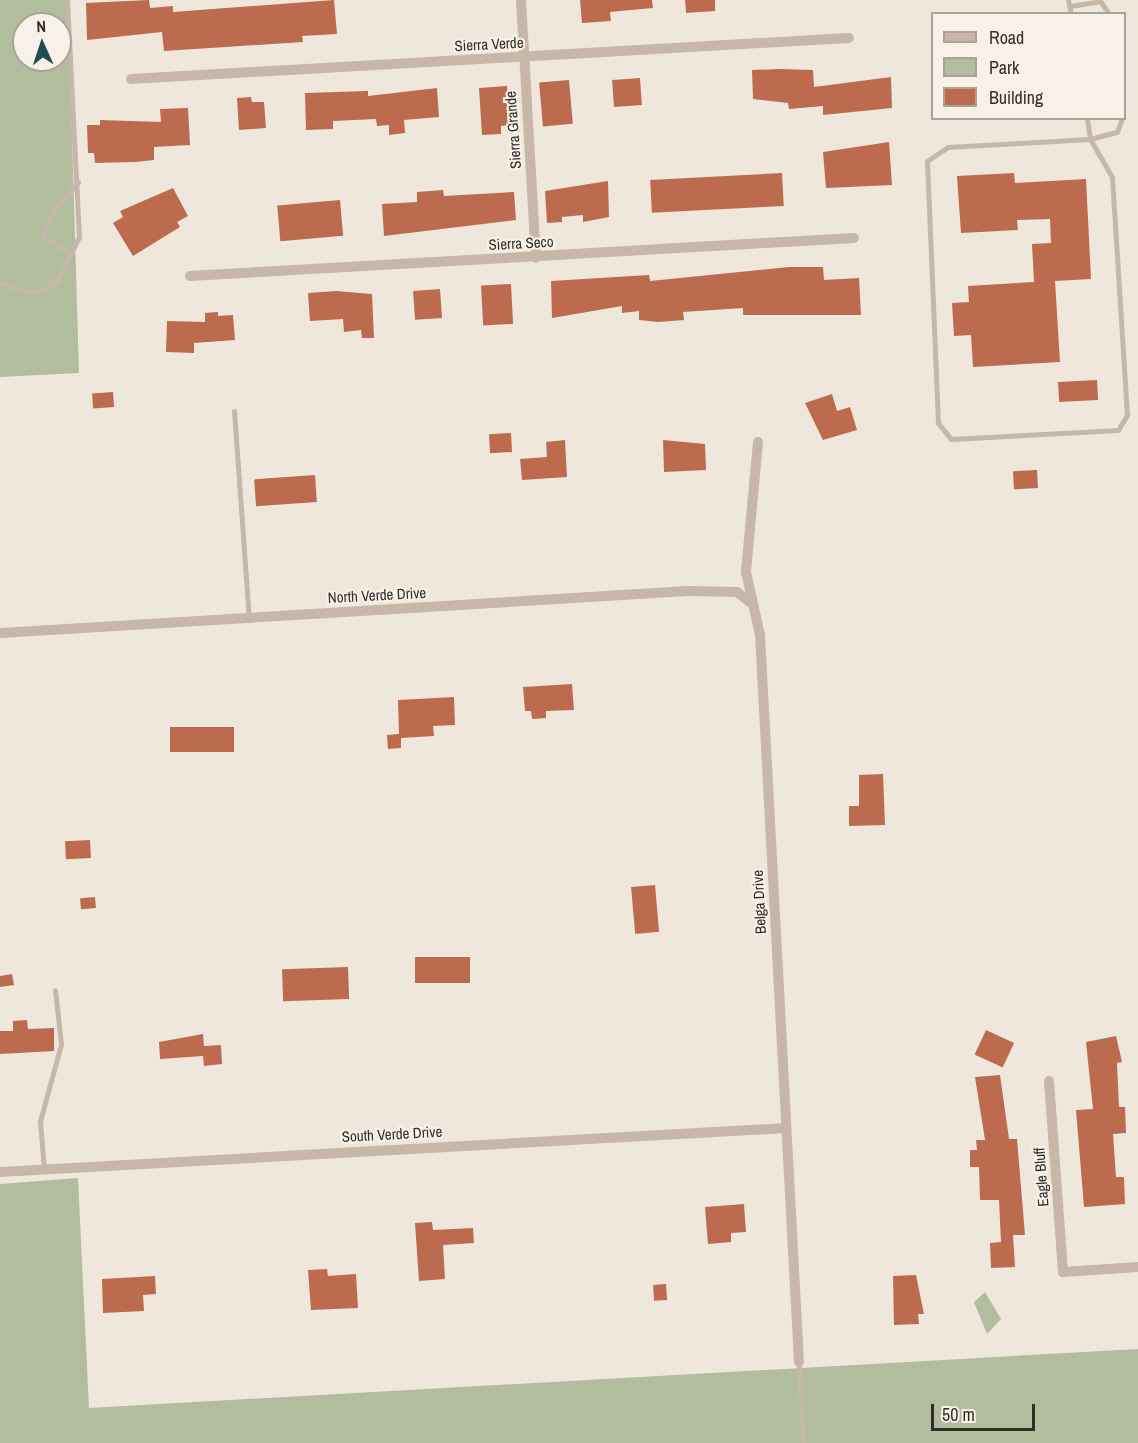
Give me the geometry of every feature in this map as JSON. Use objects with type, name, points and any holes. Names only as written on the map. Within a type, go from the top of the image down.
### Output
[{"type":"street","name":"Sierra Grande","points":[[521,0],[536,258]]},
{"type":"street","name":"Sierra Verde","points":[[131,79],[849,38]]},
{"type":"street","name":"Sierra Seco","points":[[190,276],[854,238]]},
{"type":"street","name":"Belga Drive","points":[[758,442],[746,572],[751,603],[760,635],[799,1362]]},
{"type":"street","name":"North Verde Drive","points":[[0,633],[688,591],[737,592],[751,603]]},
{"type":"street","name":"Eagle Bluff","points":[[1049,1081],[1063,1272],[1138,1267]]},
{"type":"street","name":"South Verde Drive","points":[[0,1172],[786,1128]]},
{"type":"lane","points":[[0,283],[33,292],[46,289],[57,281],[80,228],[67,0]]},
{"type":"lane","points":[[1069,3],[1100,1],[1108,12]]},
{"type":"lane","points":[[1087,120],[1090,139],[1112,177],[1127,415],[1118,430],[951,439],[938,423],[927,161],[948,147],[1090,139],[1117,132],[1121,120]]},
{"type":"lane","points":[[71,253],[42,236],[55,207],[78,182]]},
{"type":"lane","points":[[234,411],[249,618]]},
{"type":"lane","points":[[44,1169],[40,1121],[61,1044],[55,990]]},
{"type":"lane","points":[[799,1362],[803,1443]]},
{"type":"green space","points":[[0,0],[68,0],[68,12],[12,12],[12,72],[70,72],[79,373],[0,377]]},
{"type":"green space","points":[[78,1178],[89,1408],[1138,1349],[1138,1443],[0,1443],[0,1184]]},
{"type":"green space","points":[[985,1292],[1001,1319],[987,1334],[974,1302]]},
{"type":"building","points":[[149,0],[150,8],[173,6],[173,12],[334,0],[337,34],[302,36],[303,42],[164,51],[162,32],[87,40],[86,3]]},
{"type":"building","points":[[580,0],[652,0],[653,8],[610,12],[611,21],[582,23]]},
{"type":"building","points":[[685,0],[715,0],[715,11],[686,13]]},
{"type":"building","points":[[752,70],[813,70],[814,87],[891,77],[892,108],[823,115],[823,106],[789,109],[788,103],[753,99]]},
{"type":"building","points":[[640,78],[642,105],[614,107],[612,80]]},
{"type":"building","points":[[569,80],[573,124],[543,126],[539,83]]},
{"type":"building","points":[[507,86],[510,125],[501,126],[501,134],[482,135],[479,88]]},
{"type":"building","points":[[437,88],[439,117],[404,120],[405,133],[389,135],[389,125],[377,126],[376,119],[333,121],[333,129],[306,130],[305,93],[368,91],[368,96]]},
{"type":"building","points":[[251,97],[252,102],[264,102],[266,128],[239,130],[237,98]]},
{"type":"building","points":[[188,108],[190,145],[154,147],[154,160],[135,162],[95,163],[94,153],[88,153],[87,125],[100,125],[100,120],[161,122],[160,109]]},
{"type":"building","points":[[889,142],[892,185],[826,188],[823,152]]},
{"type":"building","points":[[782,173],[784,206],[652,213],[650,180]]},
{"type":"building","points":[[1014,173],[1015,183],[1086,179],[1091,279],[1055,281],[1060,362],[973,367],[971,335],[954,336],[952,303],[969,302],[968,286],[1034,282],[1032,244],[1051,243],[1050,219],[1017,220],[1018,230],[961,233],[957,176]]},
{"type":"building","points":[[608,181],[609,217],[583,222],[583,215],[562,217],[562,222],[547,223],[545,191]]},
{"type":"building","points":[[173,188],[188,216],[177,222],[180,227],[133,256],[113,223],[123,217],[120,211]]},
{"type":"building","points":[[443,190],[444,196],[514,192],[516,220],[384,236],[382,204],[417,202],[417,192]]},
{"type":"building","points":[[340,200],[343,236],[280,241],[277,205]]},
{"type":"building","points":[[789,267],[823,267],[824,280],[859,278],[861,315],[743,315],[743,308],[683,312],[684,320],[658,322],[639,320],[639,311],[622,313],[622,306],[552,318],[551,281],[649,275],[650,281]]},
{"type":"building","points":[[511,284],[513,324],[483,326],[481,286]]},
{"type":"building","points":[[440,289],[442,318],[415,320],[413,291]]},
{"type":"building","points":[[336,291],[372,294],[374,338],[362,338],[361,330],[344,332],[343,319],[310,321],[308,293]]},
{"type":"building","points":[[218,312],[218,316],[233,315],[235,340],[194,343],[194,353],[166,352],[167,321],[205,322],[205,313]]},
{"type":"building","points":[[1097,380],[1098,400],[1059,402],[1058,382]]},
{"type":"building","points":[[113,392],[114,407],[93,408],[92,393]]},
{"type":"building","points":[[832,394],[837,411],[850,407],[857,430],[823,440],[805,403]]},
{"type":"building","points":[[511,433],[512,452],[490,453],[489,434]]},
{"type":"building","points":[[565,440],[567,477],[522,480],[520,459],[547,457],[546,442]]},
{"type":"building","points":[[663,440],[705,444],[706,470],[664,472]]},
{"type":"building","points":[[1037,470],[1038,488],[1014,489],[1013,471]]},
{"type":"building","points":[[315,475],[317,502],[256,506],[254,479]]},
{"type":"building","points":[[572,684],[574,710],[546,711],[546,718],[532,719],[531,711],[525,711],[523,687]]},
{"type":"building","points":[[454,697],[455,725],[433,726],[434,736],[401,738],[401,748],[388,749],[387,735],[399,734],[398,700]]},
{"type":"building","points":[[170,727],[234,727],[234,752],[170,752]]},
{"type":"building","points":[[883,774],[885,825],[849,826],[849,806],[859,806],[859,775]]},
{"type":"building","points":[[90,840],[91,858],[66,859],[65,841]]},
{"type":"building","points":[[655,885],[659,932],[635,934],[631,887]]},
{"type":"building","points":[[95,897],[96,908],[81,909],[80,898]]},
{"type":"building","points":[[415,957],[470,957],[470,983],[415,983]]},
{"type":"building","points":[[348,967],[349,999],[283,1001],[282,969]]},
{"type":"building","points":[[12,974],[14,985],[0,987],[0,976]]},
{"type":"building","points":[[27,1020],[28,1029],[54,1028],[54,1051],[0,1054],[0,1031],[13,1031],[13,1021]]},
{"type":"building","points":[[986,1030],[1014,1043],[1003,1068],[975,1054]]},
{"type":"building","points":[[203,1034],[204,1046],[221,1045],[222,1064],[204,1066],[203,1056],[160,1059],[159,1042]]},
{"type":"building","points":[[1116,1036],[1122,1062],[1117,1063],[1119,1107],[1125,1107],[1126,1133],[1113,1134],[1116,1177],[1124,1177],[1125,1204],[1084,1207],[1076,1110],[1093,1109],[1086,1042]]},
{"type":"building","points":[[1000,1075],[1009,1139],[1017,1139],[1025,1235],[1013,1235],[1015,1267],[991,1268],[990,1243],[1001,1242],[999,1200],[980,1200],[979,1167],[970,1167],[970,1150],[977,1150],[976,1140],[985,1140],[975,1077]]},
{"type":"building","points":[[744,1204],[746,1232],[731,1233],[731,1242],[708,1244],[705,1207]]},
{"type":"building","points":[[432,1222],[433,1230],[473,1228],[474,1243],[443,1245],[445,1279],[419,1281],[415,1223]]},
{"type":"building","points":[[327,1269],[328,1276],[356,1274],[358,1308],[311,1310],[308,1270]]},
{"type":"building","points":[[916,1275],[924,1314],[918,1314],[919,1324],[894,1325],[893,1276]]},
{"type":"building","points":[[155,1276],[156,1294],[143,1295],[144,1311],[103,1313],[102,1279]]},
{"type":"building","points":[[666,1284],[667,1300],[654,1301],[653,1285]]}]
